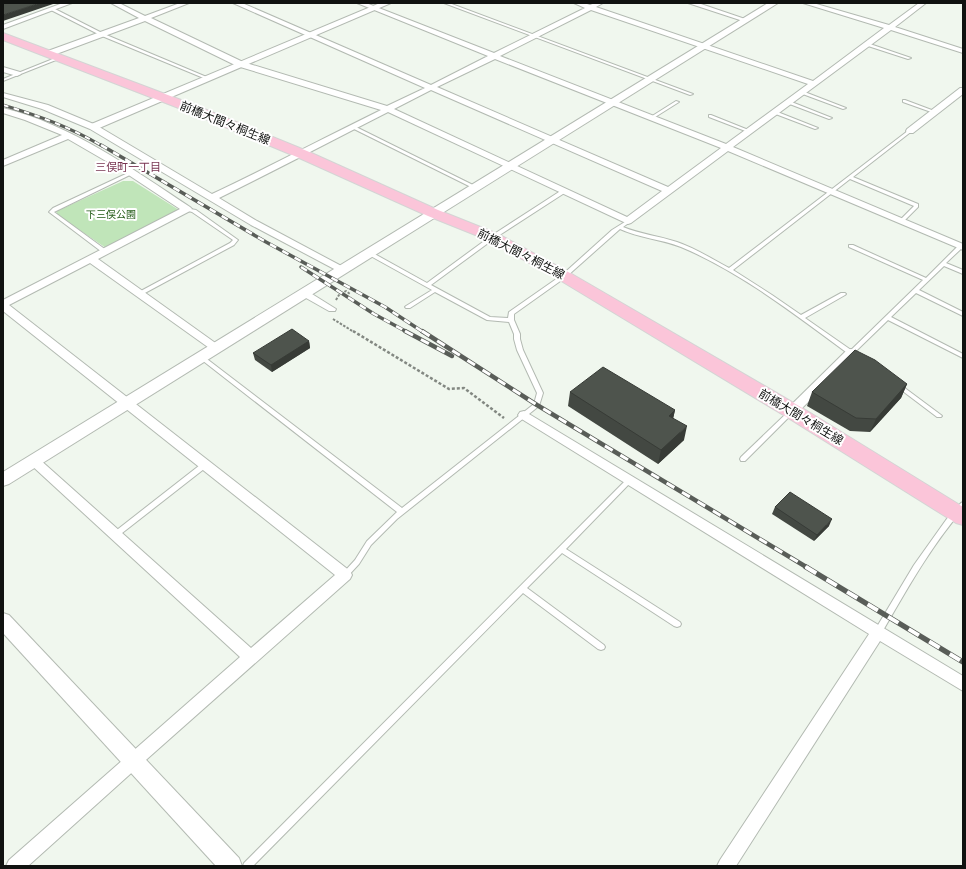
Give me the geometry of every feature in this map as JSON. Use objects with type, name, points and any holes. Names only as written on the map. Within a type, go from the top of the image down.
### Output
[{"type":"main road","name":"前橋大間々桐生線","points":[[3,36],[162,97],[302,154],[433,213],[493,237],[564,276],[961,512]]},
{"type":"street","points":[[3,27],[69,3]]},
{"type":"street","points":[[114,3],[240,64],[387,109],[628,221],[888,27],[923,3]]},
{"type":"street","points":[[53,56],[100,34],[186,3]]},
{"type":"street","points":[[236,3],[669,191]]},
{"type":"street","points":[[360,3],[727,148],[962,247]]},
{"type":"street","points":[[93,127],[387,3]]},
{"type":"street","points":[[577,3],[813,83]]},
{"type":"street","points":[[212,198],[600,3]]},
{"type":"street","points":[[691,3],[745,20]]},
{"type":"street","points":[[3,480],[650,78],[774,3]]},
{"type":"street","points":[[806,3],[888,27],[963,52]]},
{"type":"street","points":[[3,68],[17,74]]},
{"type":"street","points":[[910,131],[963,90]]},
{"type":"street","points":[[3,95],[45,107],[93,127],[254,223],[342,270]]},
{"type":"street","points":[[3,110],[70,135],[187,209],[3,305],[345,575],[132,761],[15,866]]},
{"type":"street","points":[[3,164],[70,135]]},
{"type":"street","points":[[91,258],[216,347]]},
{"type":"street","points":[[309,296],[332,313]]},
{"type":"street","points":[[792,412],[854,355]]},
{"type":"street","points":[[524,415],[629,481],[963,684]]},
{"type":"street","points":[[34,461],[251,658]]},
{"type":"street","points":[[3,621],[231,866]]},
{"type":"street","points":[[726,866],[878,632]]},
{"type":"lane","points":[[446,3],[691,94]]},
{"type":"lane","points":[[52,9],[100,34],[207,78]]},
{"type":"lane","points":[[866,44],[909,58]]},
{"type":"lane","points":[[3,80],[53,56]]},
{"type":"lane","points":[[801,92],[844,108]]},
{"type":"lane","points":[[904,101],[935,112]]},
{"type":"lane","points":[[651,118],[677,102]]},
{"type":"lane","points":[[788,102],[830,118]]},
{"type":"lane","points":[[774,112],[816,128]]},
{"type":"lane","points":[[710,116],[749,131]]},
{"type":"lane","points":[[353,127],[475,187]]},
{"type":"lane","points":[[730,270],[910,131]]},
{"type":"lane","points":[[104,251],[51,212],[132,173]]},
{"type":"lane","points":[[851,178],[916,205],[901,221]]},
{"type":"lane","points":[[428,285],[493,237],[564,191]]},
{"type":"lane","points":[[141,293],[232,244],[236,240],[194,211],[187,209]]},
{"type":"lane","points":[[345,575],[357,562],[369,543],[402,512],[537,405],[540,393],[520,350],[517,334],[510,317],[514,310],[564,276],[619,227],[628,221]]},
{"type":"lane","points":[[619,227],[624,230],[667,240],[700,254],[730,270],[802,317],[854,355],[888,318],[962,247]]},
{"type":"lane","points":[[851,246],[927,280]]},
{"type":"lane","points":[[369,252],[489,319],[511,320]]},
{"type":"lane","points":[[944,264],[963,272]]},
{"type":"lane","points":[[408,307],[436,289]]},
{"type":"lane","points":[[916,291],[963,314]]},
{"type":"lane","points":[[802,317],[843,294]]},
{"type":"lane","points":[[888,318],[962,356]]},
{"type":"lane","points":[[201,357],[402,512]]},
{"type":"lane","points":[[895,384],[939,416]]},
{"type":"lane","points":[[743,459],[792,412]]},
{"type":"lane","points":[[114,535],[202,467],[206,466]]},
{"type":"lane","points":[[247,866],[629,481]]},
{"type":"lane","points":[[878,632],[916,567],[948,522],[961,512]]},
{"type":"lane","points":[[561,549],[677,624]]},
{"type":"lane","points":[[522,588],[601,647]]},
{"type":"path","points":[[332,313],[449,389],[464,388],[513,424]]},
{"type":"green space","name":"下三俣公園","points":[[123,181],[133,181],[179,210],[106,248],[56,214],[57,211]]},
{"type":"building","points":[[3,3],[40,3],[3,15]]},
{"type":"building","points":[[292,329],[309,341],[271,365],[253,353]]},
{"type":"building","points":[[855,350],[875,360],[907,384],[876,419],[856,418],[812,392]]},
{"type":"building","points":[[603,367],[675,410],[669,416],[687,426],[661,450],[570,392]]},
{"type":"building","points":[[790,492],[832,519],[817,535],[775,507]]},
{"type":"railway","points":[[3,105],[54,122],[102,146]]},
{"type":"railway","points":[[101,145],[266,242],[385,307],[423,332]]},
{"type":"railway","points":[[301,267],[374,314],[407,332]]},
{"type":"railway","points":[[405,331],[452,356]]},
{"type":"railway","points":[[422,331],[537,405],[808,568]]},
{"type":"railway","points":[[806,567],[963,662]]},
{"type":"district","name":"三俣町一丁目","points":[[128,167]]}]
